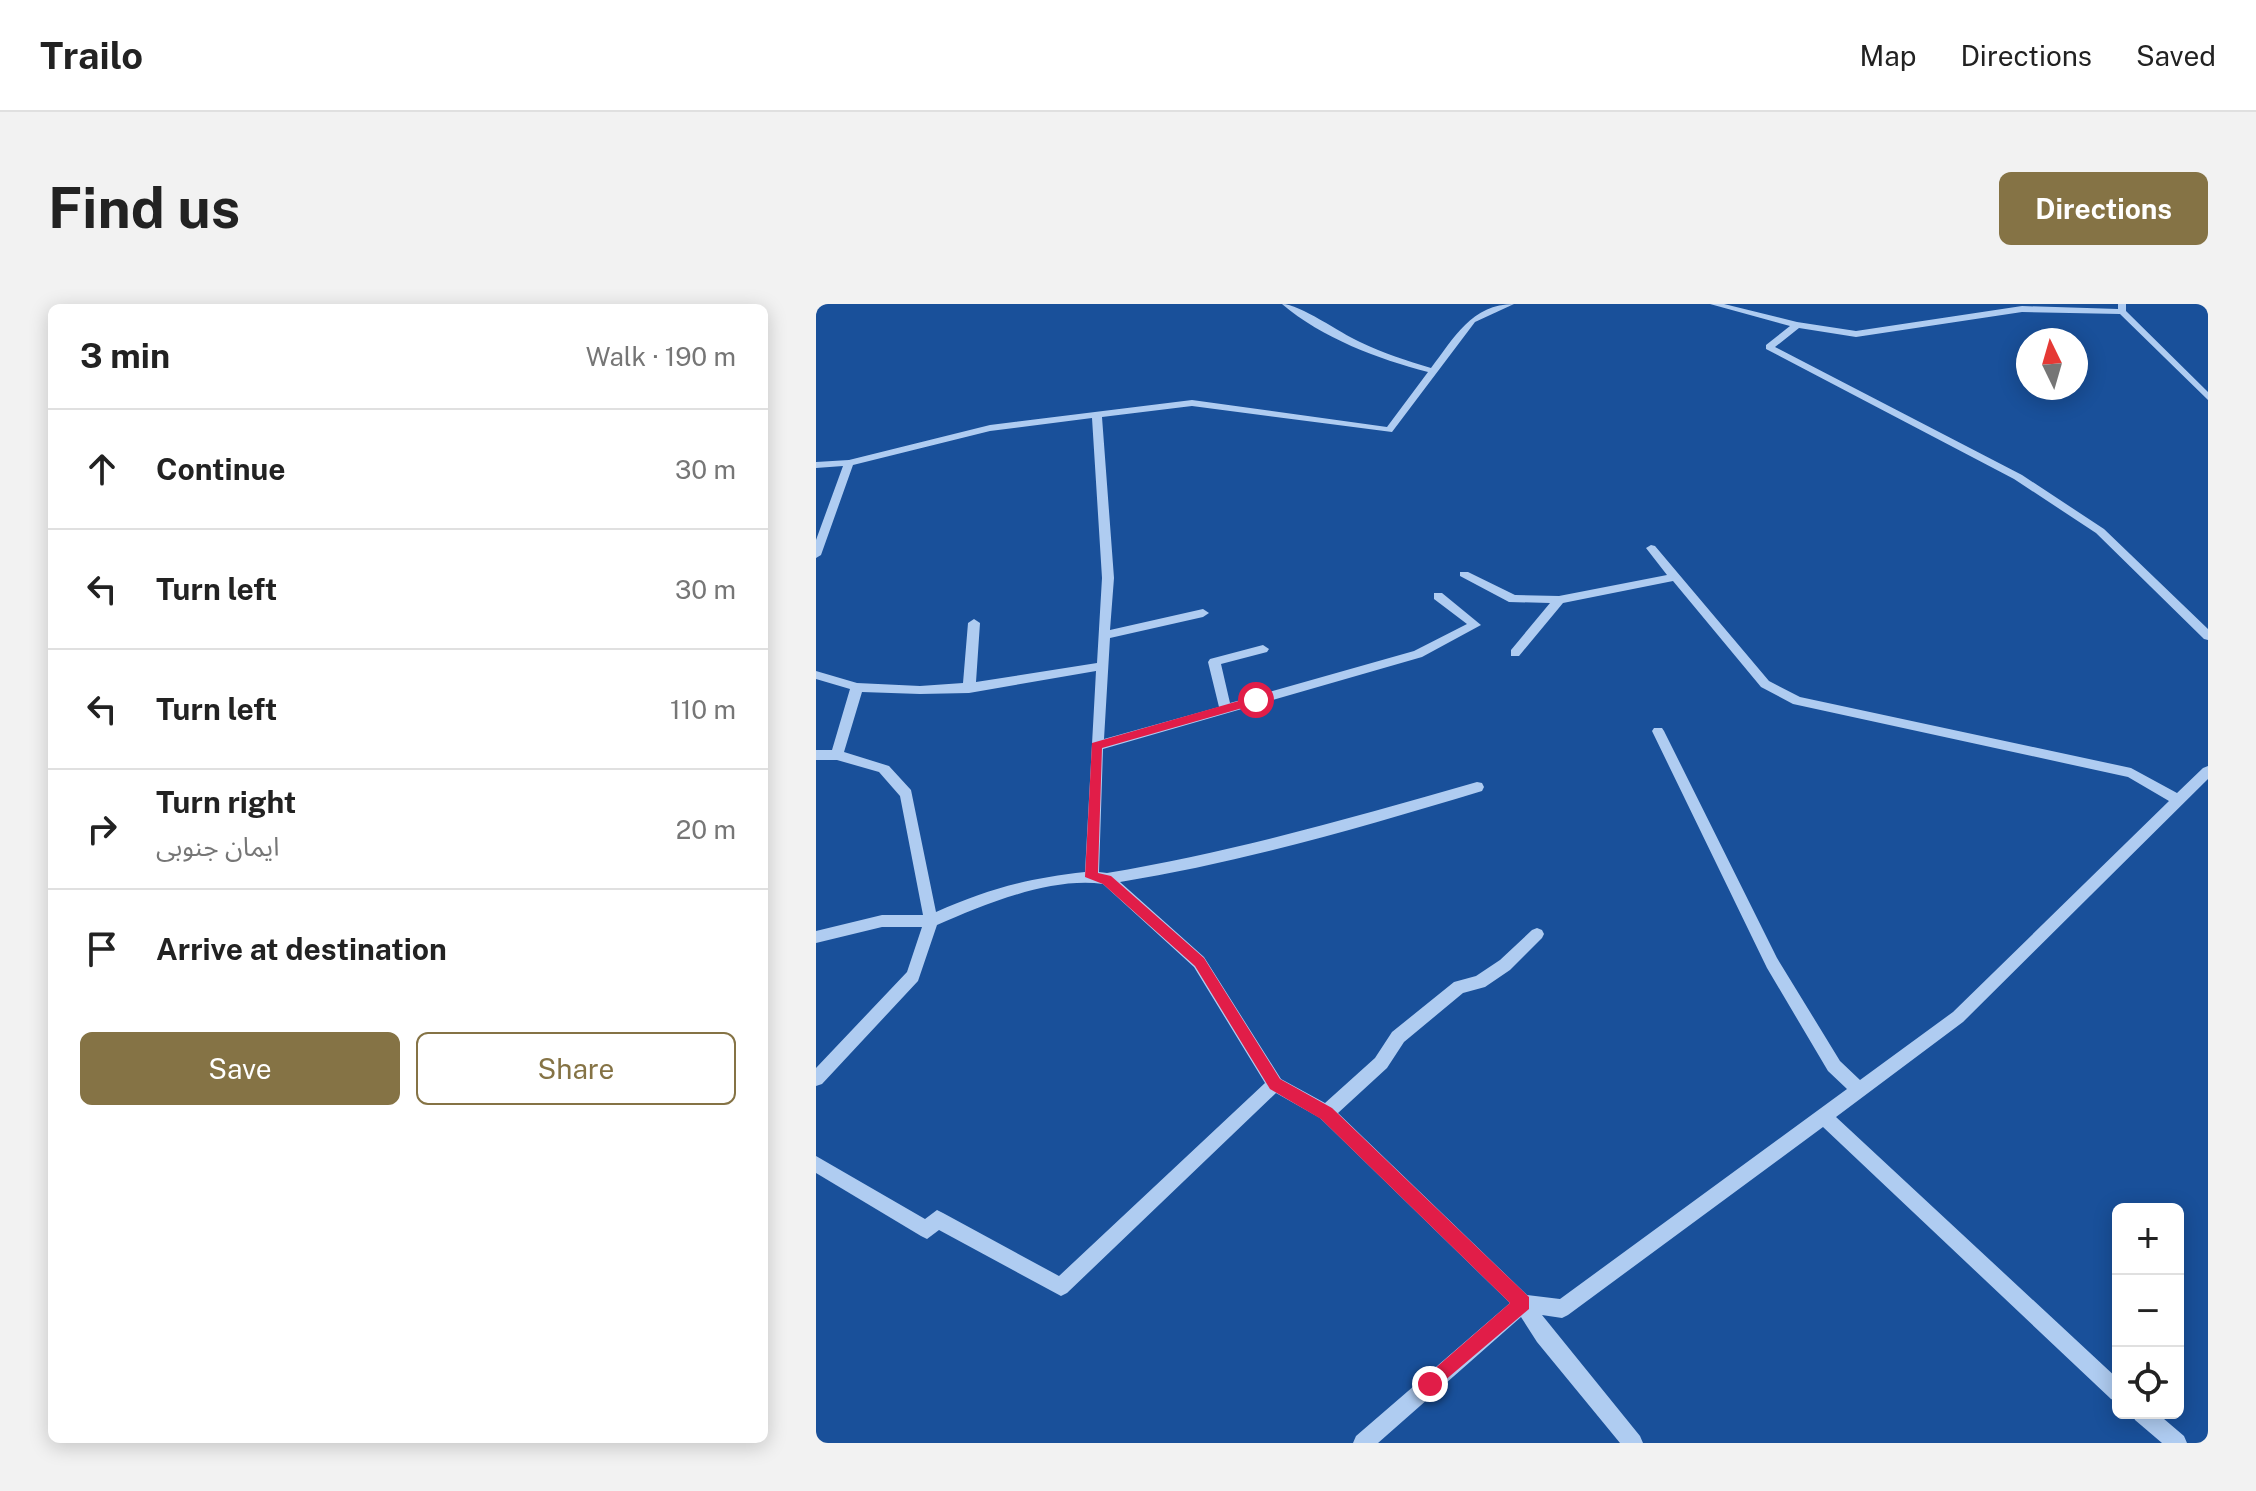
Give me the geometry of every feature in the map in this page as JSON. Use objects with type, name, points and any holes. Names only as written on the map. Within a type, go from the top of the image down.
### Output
[{"type":"street","points":[[1286,304],[1341,339],[1376,355],[1434,371]]},
{"type":"street","points":[[816,465],[849,463],[990,428],[1192,403],[1389,430],[1472,320],[1510,304]]},
{"type":"street","points":[[1714,304],[1797,325],[1856,334],[2022,309],[2122,308],[2161,354],[2208,397]]},
{"type":"street","points":[[1797,325],[1769,347],[2018,477],[2100,531],[2208,636]]},
{"type":"street","points":[[1097,415],[1106,511],[1106,635],[1101,666],[1097,746],[1099,878],[1199,962],[1275,1084],[1326,1113],[1523,1303],[1544,1335],[1633,1443]]},
{"type":"street","points":[[816,555],[849,463]]},
{"type":"street","points":[[1651,548],[1765,684],[1797,701],[2131,773],[2179,800]]},
{"type":"street","points":[[1464,574],[1513,599],[1559,600],[1674,577]]},
{"type":"street","points":[[1097,746],[1418,654],[1475,625],[1438,596]]},
{"type":"street","points":[[1515,653],[1559,600]]},
{"type":"street","points":[[1106,635],[1203,613]]},
{"type":"street","points":[[969,689],[974,623]]},
{"type":"street","points":[[1225,708],[1214,662],[1263,649]]},
{"type":"street","points":[[816,675],[857,687],[904,693],[969,689],[1101,666]]},
{"type":"street","points":[[837,755],[857,687]]},
{"type":"street","points":[[1658,731],[1772,963],[1834,1066],[1859,1090]]},
{"type":"street","points":[[816,755],[837,755],[884,769],[906,794],[931,921],[913,976],[816,1079]]},
{"type":"street","points":[[1363,1443],[1523,1303],[1562,1309],[1958,1017],[2208,771]]},
{"type":"street","points":[[816,937],[882,921],[931,921],[983,898],[1040,883],[1178,867],[1477,787]]},
{"type":"street","points":[[1326,1113],[1381,1063],[1398,1037],[1459,987],[1480,982],[1505,965],[1537,934]]},
{"type":"street","points":[[816,1164],[927,1230],[937,1219],[1061,1287],[1275,1084]]},
{"type":"street","points":[[1823,1116],[2112,1386]]},
{"type":"street","points":[[2149,1419],[2177,1443]]},
{"type":"route","points":[[1256,700],[1097,746],[1092,877],[1107,879],[1199,962],[1275,1084],[1326,1113],[1523,1303],[1430,1384]]}]
